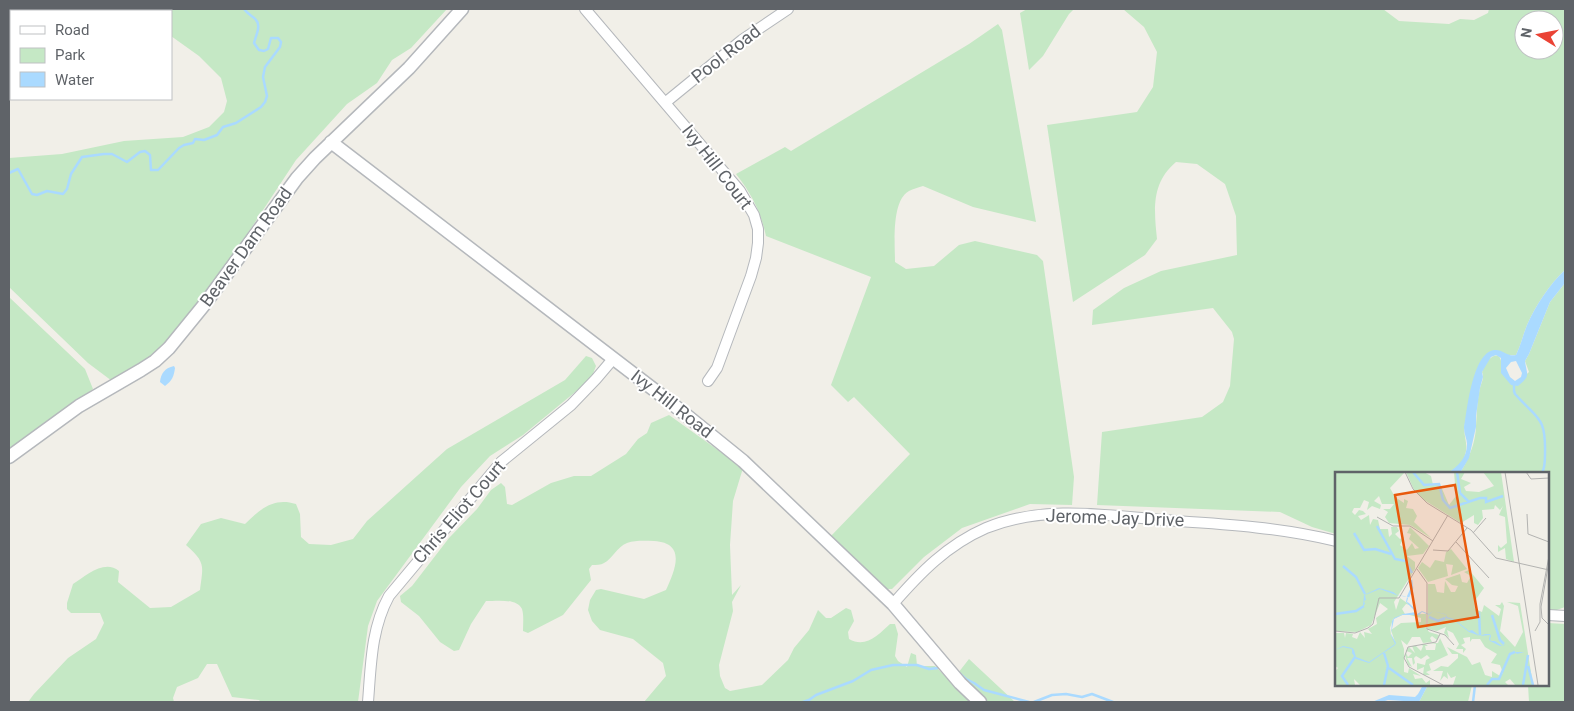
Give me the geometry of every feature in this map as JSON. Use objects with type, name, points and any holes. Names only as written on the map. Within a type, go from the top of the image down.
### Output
[{"type":"street","name":"Beaver Dam Road","points":[[9,457],[79,406],[155,361],[169,348],[204,305],[297,178],[331,142],[402,74],[462,9]]},
{"type":"street","name":"Ivy Hill Court","points":[[585,9],[740,191],[754,215],[758,229],[756,258],[717,368],[708,381]]},
{"type":"street","name":"Pool Road","points":[[666,102],[742,40],[788,9]]},
{"type":"street","name":"Ivy Hill Road","points":[[331,142],[743,461],[893,604],[960,683],[980,702]]},
{"type":"street","name":"Chris Eliot Court","points":[[368,702],[372,647],[381,610],[389,596],[501,462],[572,405],[613,359]]},
{"type":"street","name":"Jerome Jay Drive","points":[[893,604],[931,563],[955,545],[987,528],[1010,520],[1033,516],[1082,514],[1241,525],[1287,531],[1335,541]]},
{"type":"street","points":[[1549,615],[1565,616]]},
{"type":"green space","points":[[124,9],[447,9],[411,48],[392,60],[377,83],[347,104],[296,160],[242,242],[180,326],[151,357],[112,381],[88,363],[9,287],[9,158],[62,154],[124,141],[183,137],[209,127],[224,112],[227,101],[221,78],[199,56],[172,37],[172,10]]},
{"type":"green space","points":[[1027,9],[1074,9],[1043,56],[1029,70],[1020,13]]},
{"type":"green space","points":[[1123,9],[1383,9],[1399,21],[1449,24],[1460,19],[1474,20],[1488,13],[1489,9],[1565,9],[1565,270],[1548,289],[1534,310],[1516,355],[1488,353],[1467,414],[1464,428],[1466,453],[1458,467],[1450,472],[1335,472],[1335,534],[1312,527],[1280,512],[1097,505],[1102,432],[1202,417],[1223,402],[1230,386],[1234,339],[1232,332],[1213,308],[1092,325],[1093,310],[1124,288],[1161,271],[1237,255],[1236,216],[1225,184],[1197,164],[1176,162],[1162,179],[1158,188],[1155,207],[1157,239],[1145,255],[1073,302],[1047,125],[1137,112],[1153,87],[1157,52],[1144,27]]},
{"type":"green space","points":[[998,24],[1002,30],[1036,222],[973,207],[921,186],[909,191],[903,196],[899,204],[895,223],[895,262],[906,269],[934,266],[959,245],[975,241],[1037,255],[1043,261],[1074,477],[1072,505],[1030,504],[962,528],[924,557],[892,589],[887,589],[831,536],[910,454],[854,397],[848,402],[831,385],[871,277],[766,236],[755,203],[736,174],[785,147],[791,151],[969,44]]},
{"type":"green space","points":[[1565,283],[1565,607],[1554,611],[1549,609],[1549,472],[1461,472],[1472,448],[1476,430],[1478,398],[1483,378],[1482,372],[1486,364],[1492,357],[1498,356],[1500,358],[1501,370],[1514,386],[1529,372],[1525,361],[1550,302]]},
{"type":"green space","points":[[9,297],[85,369],[93,389],[9,451]]},
{"type":"green space","points":[[586,356],[592,358],[596,366],[591,379],[523,435],[490,456],[461,487],[377,601],[368,626],[358,702],[261,702],[259,700],[232,697],[217,664],[207,664],[198,678],[177,687],[173,698],[174,702],[28,702],[68,658],[96,639],[104,623],[100,613],[71,613],[67,609],[73,584],[89,573],[101,568],[113,568],[119,571],[118,582],[150,608],[171,607],[200,590],[202,565],[197,556],[186,545],[201,524],[221,518],[245,524],[262,509],[281,502],[296,504],[300,514],[301,537],[309,544],[331,545],[353,539],[367,521],[447,449],[565,380]]},
{"type":"green space","points":[[669,415],[743,468],[733,501],[730,545],[732,595],[741,585],[732,602],[733,611],[719,665],[720,676],[725,688],[730,691],[762,685],[788,660],[794,648],[809,630],[818,610],[826,618],[831,618],[846,608],[851,610],[854,621],[848,632],[849,639],[855,642],[867,641],[877,636],[890,624],[895,624],[898,634],[895,656],[898,661],[907,667],[911,653],[916,655],[917,666],[935,666],[951,682],[969,659],[1015,702],[644,702],[666,676],[663,663],[633,639],[600,630],[592,621],[588,610],[590,600],[596,590],[601,589],[644,599],[666,590],[675,566],[675,552],[664,543],[654,541],[627,543],[620,547],[604,563],[592,565],[589,569],[591,580],[563,615],[528,633],[523,631],[523,614],[519,605],[506,601],[486,601],[471,624],[459,650],[454,651],[440,642],[419,616],[401,602],[400,596],[412,586],[449,538],[477,509],[491,490],[501,483],[505,487],[507,504],[512,505],[551,483],[574,476],[591,476],[626,454],[638,439],[647,433],[651,423]]},
{"type":"green space","points":[[1549,623],[1565,624],[1565,702],[1529,702],[1528,686],[1549,686]]},
{"type":"green space","points":[[1427,686],[1472,686],[1468,702],[1419,702]]},
{"type":"water","points":[[1565,270],[1565,283],[1550,302],[1525,361],[1527,373],[1525,380],[1518,386],[1511,385],[1501,373],[1501,358],[1496,355],[1491,357],[1482,372],[1483,377],[1476,416],[1476,427],[1469,458],[1461,472],[1449,472],[1464,457],[1467,449],[1464,428],[1472,384],[1480,361],[1494,350],[1516,355],[1534,310],[1548,289]],"holes":[[[1516,361],[1522,373],[1521,377],[1515,381],[1510,377],[1506,368],[1511,362]]]},
{"type":"water","points":[[174,366],[172,378],[165,386],[160,382],[161,376],[164,371]]},
{"type":"water","points":[[1422,686],[1427,686],[1419,702],[1388,700],[1372,702],[1389,695],[1415,697]]},
{"type":"waterway","points":[[9,173],[18,169],[32,194],[37,195],[47,191],[63,194],[67,189],[71,174],[82,157],[112,154],[127,162],[140,152],[145,151],[150,155],[151,170],[158,170],[179,148],[193,143],[195,139],[204,140],[217,135],[223,127],[236,123],[261,107],[267,96],[263,77],[265,67],[280,47],[281,42],[278,38],[271,38],[268,49],[264,51],[259,50],[254,43],[258,23],[244,9]]},
{"type":"waterway","points":[[1514,385],[1515,394],[1535,414],[1542,425],[1545,442],[1542,472]]},
{"type":"waterway","points":[[803,702],[853,681],[871,670],[893,665],[917,665],[929,669],[938,668]]},
{"type":"waterway","points":[[958,672],[984,690],[1029,702]]},
{"type":"waterway","points":[[1473,702],[1475,686]]},
{"type":"waterway","points":[[1034,702],[1052,695],[1066,694],[1082,697],[1092,694],[1113,702]]}]
